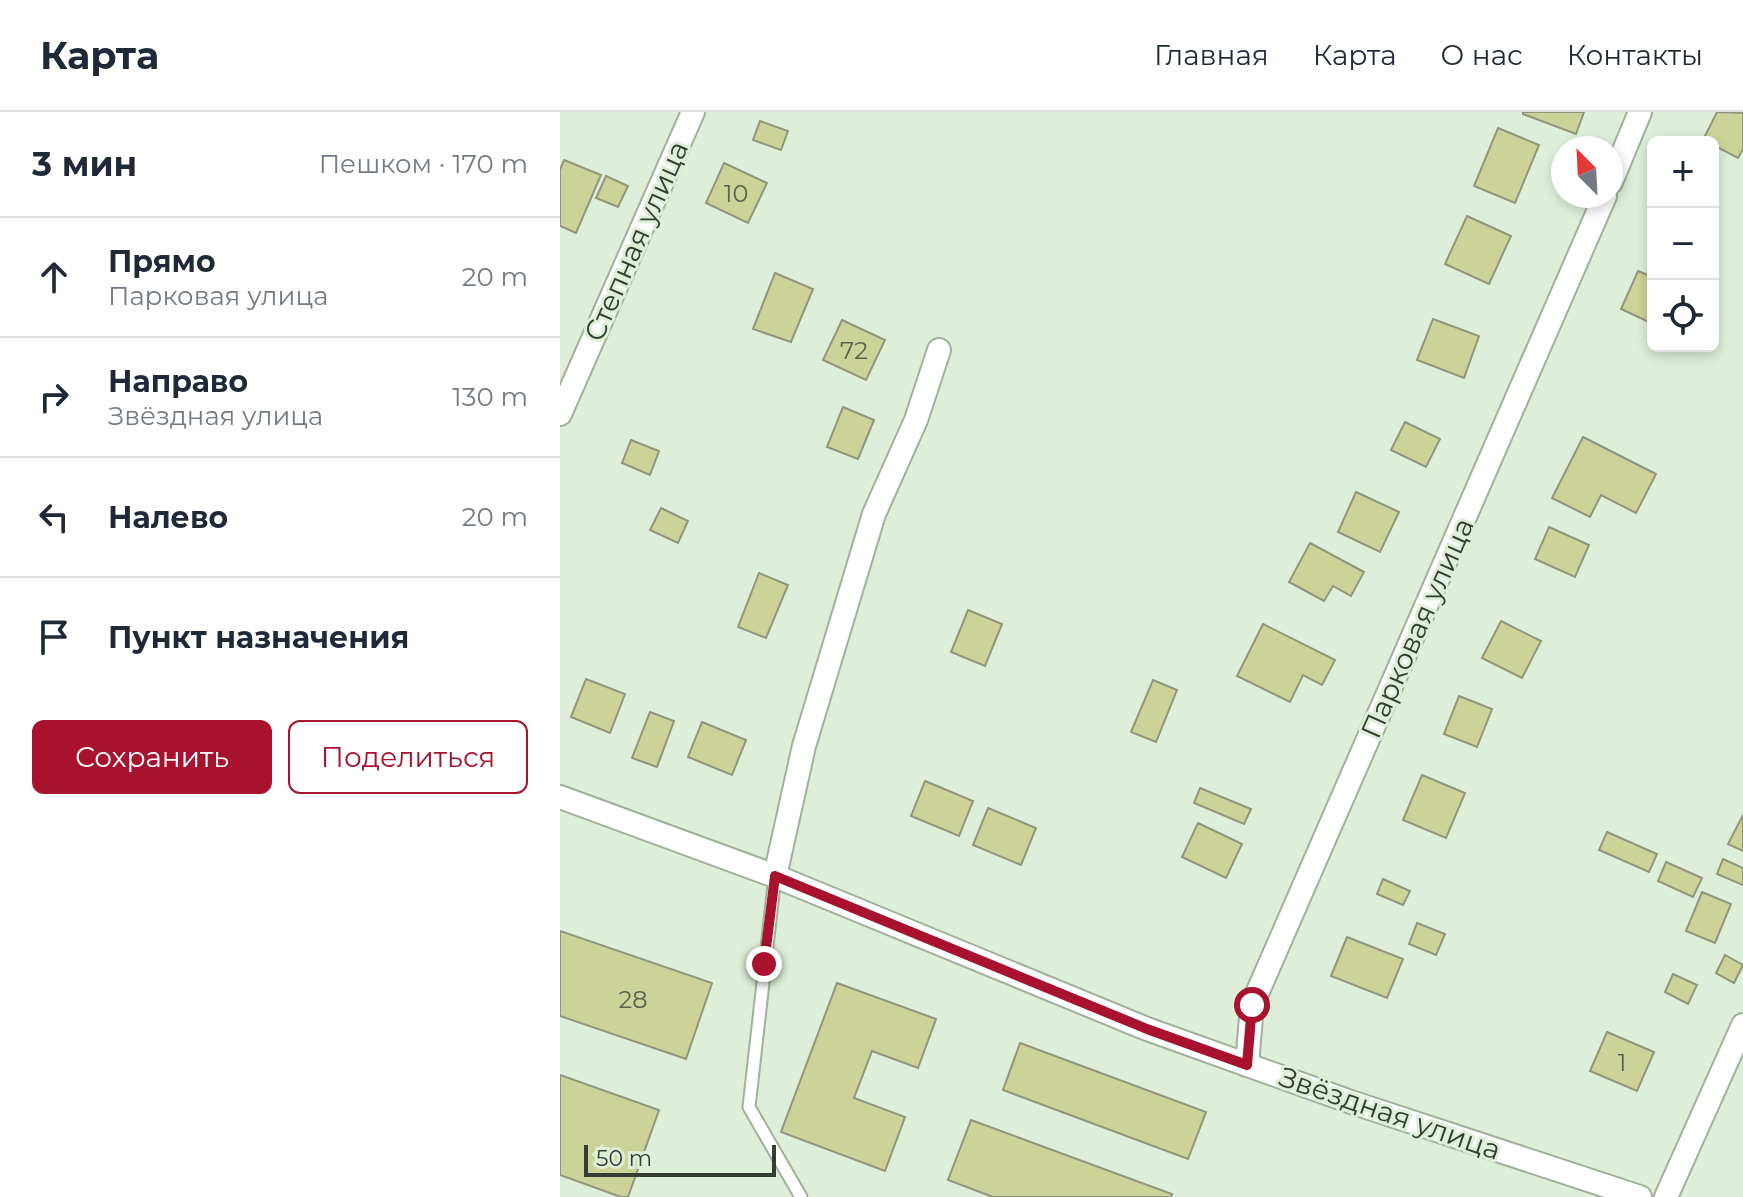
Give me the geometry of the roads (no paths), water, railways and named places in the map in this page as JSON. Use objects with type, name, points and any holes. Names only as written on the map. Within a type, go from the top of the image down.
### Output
[{"type":"street","name":"Степная улица","points":[[560,414],[693,112]]},
{"type":"street","points":[[1623,153],[1640,112]]},
{"type":"street","name":"Парковая улица","points":[[1247,1065],[1252,1005],[1600,208]]},
{"type":"street","points":[[775,876],[804,746],[874,514],[916,420],[939,350]]},
{"type":"street","name":"Звёздная улица","points":[[560,797],[775,876],[1147,1029],[1640,1197]]},
{"type":"street","points":[[1666,1197],[1743,1025]]},
{"type":"lane","points":[[775,876],[749,1107],[800,1196]]}]
